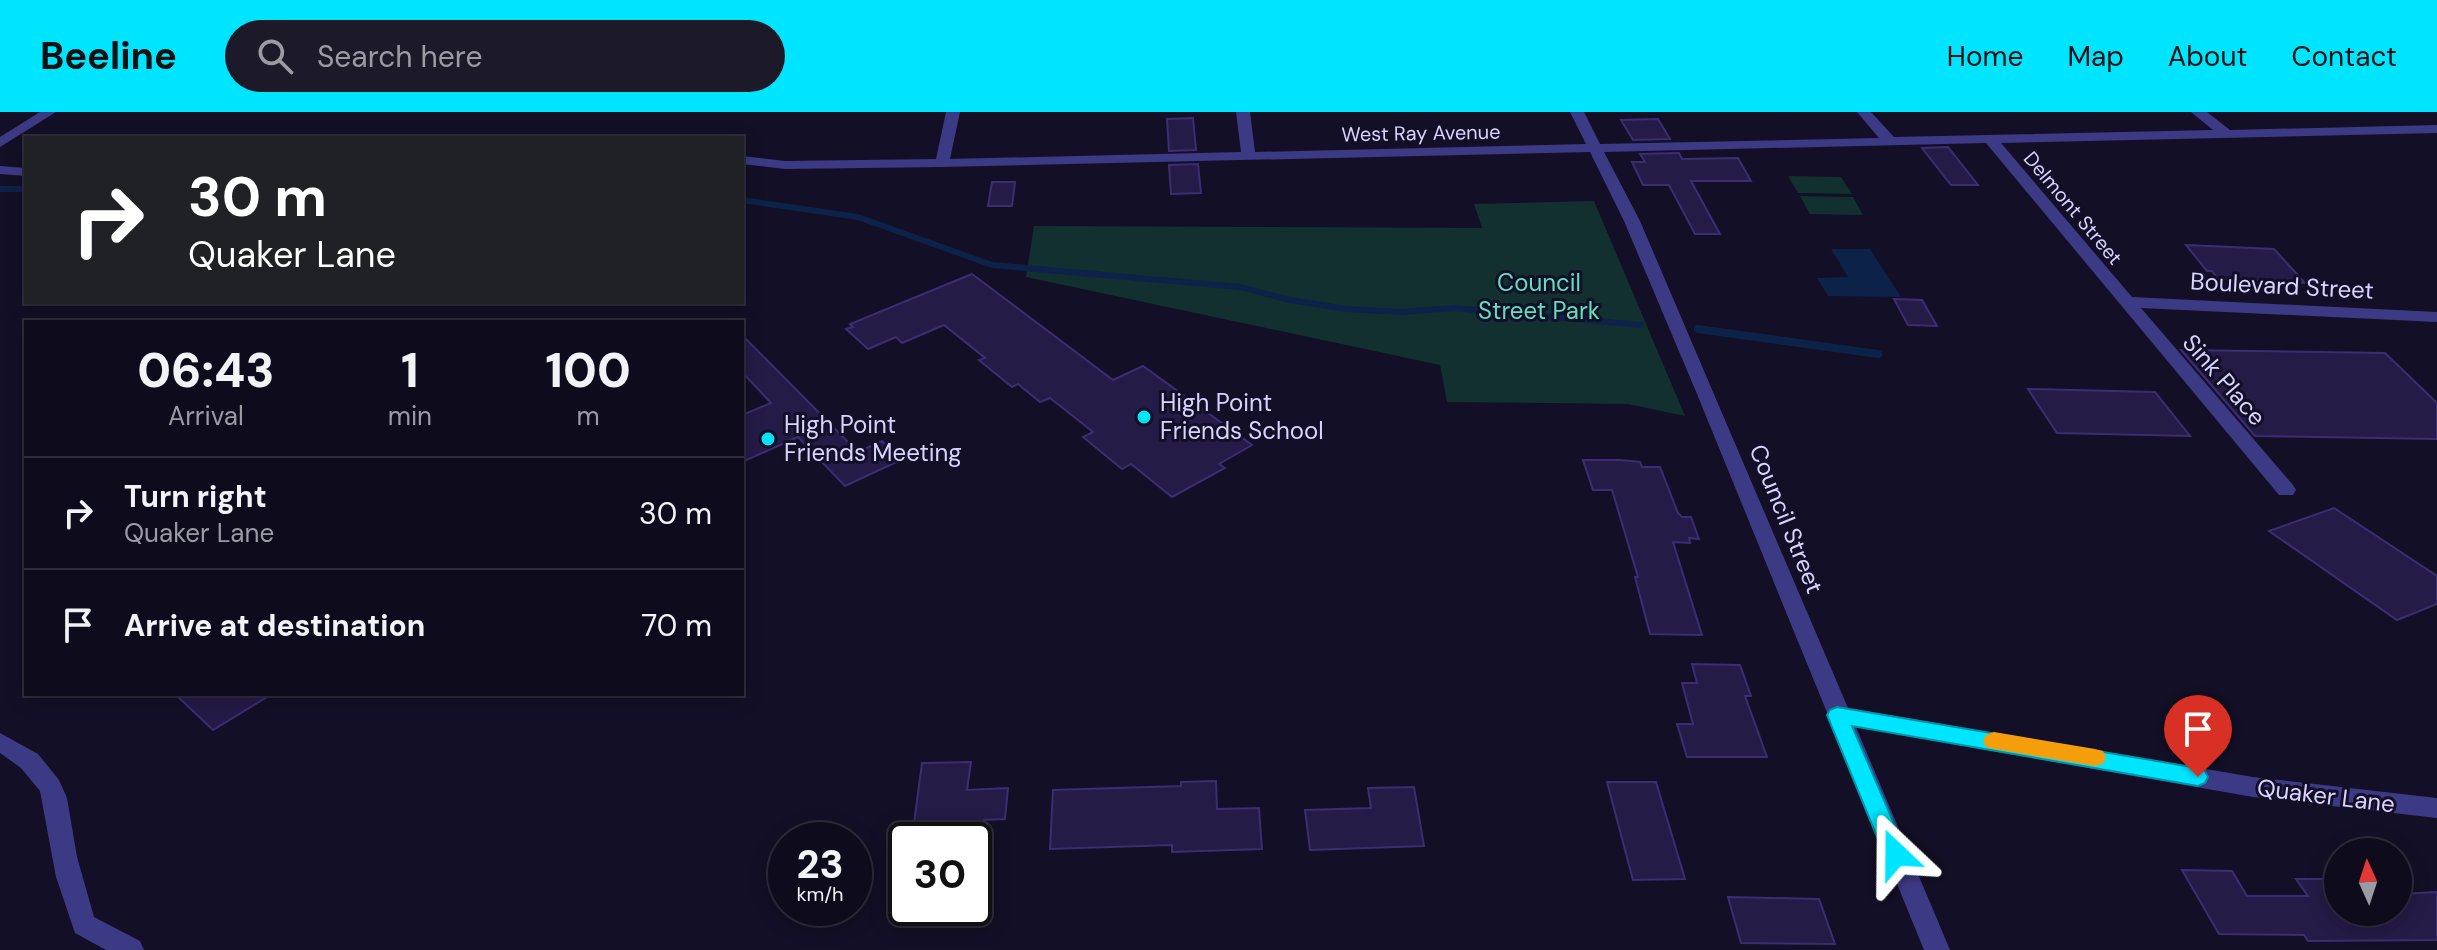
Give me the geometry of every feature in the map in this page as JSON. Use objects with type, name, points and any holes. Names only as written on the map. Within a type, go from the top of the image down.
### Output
[{"type":"street","points":[[0,143],[49,112]]},
{"type":"street","points":[[942,163],[953,112]]},
{"type":"street","points":[[1243,112],[1249,157]]},
{"type":"street","name":"Council Street","points":[[1577,112],[1632,221],[1937,950]]},
{"type":"street","points":[[1864,112],[1890,141]]},
{"type":"street","points":[[2198,112],[2226,133]]},
{"type":"street","name":"West Ray Avenue","points":[[744,160],[785,165],[942,163],[2437,129]]},
{"type":"street","name":"Delmont Street","points":[[1990,139],[2125,302]]},
{"type":"street","points":[[0,170],[24,172]]},
{"type":"street","name":"Boulevard Street","points":[[2125,302],[2437,317]]},
{"type":"street","name":"Sink Place","points":[[2125,302],[2286,490]]},
{"type":"street","name":"Quaker Lane","points":[[1837,715],[2253,787],[2437,808]]},
{"type":"street","points":[[0,742],[21,753],[46,777],[58,807],[61,845],[72,895],[84,925],[131,950]]},
{"type":"green space","points":[[1788,176],[1841,177],[1852,194],[1798,193]]},
{"type":"green space","points":[[1800,196],[1853,197],[1863,215],[1810,214]]},
{"type":"green space","name":"Council Street Park","points":[[1594,201],[1685,416],[1628,404],[1447,402],[1440,365],[1026,277],[1034,226],[1482,228],[1474,204]]},
{"type":"water","points":[[1831,249],[1870,249],[1901,297],[1828,296],[1817,278],[1848,277]]},
{"type":"building","points":[[1193,118],[1196,150],[1169,151],[1167,119]]},
{"type":"building","points":[[1658,119],[1670,139],[1633,140],[1621,120]]},
{"type":"building","points":[[1948,147],[1978,185],[1951,185],[1922,148]]},
{"type":"building","points":[[1679,153],[1682,159],[1738,158],[1751,181],[1691,181],[1720,234],[1695,234],[1669,185],[1643,185],[1632,162],[1645,162],[1640,154]]},
{"type":"building","points":[[1198,164],[1201,193],[1171,194],[1169,165]]},
{"type":"building","points":[[992,182],[1015,182],[1012,206],[988,206]]},
{"type":"building","points":[[2186,245],[2274,249],[2305,283],[2218,279],[2212,271],[2207,271]]},
{"type":"building","points":[[972,274],[1113,380],[1143,366],[1252,445],[1219,464],[1225,468],[1172,497],[1131,464],[1122,469],[1083,437],[1093,432],[1050,398],[1040,402],[1018,384],[1012,387],[979,360],[985,358],[944,325],[902,343],[896,337],[868,349],[846,329],[853,327],[850,324]]},
{"type":"building","points":[[1894,299],[1922,300],[1937,326],[1908,325]]},
{"type":"building","name":"High Point Friends Meeting","points":[[744,337],[858,452],[882,441],[901,460],[845,486],[798,437],[744,461],[744,414],[771,403],[744,374]]},
{"type":"building","points":[[2181,350],[2385,353],[2437,403],[2437,439],[2255,436]]},
{"type":"building","points":[[2028,389],[2155,392],[2190,436],[2057,433]]},
{"type":"building","points":[[1583,460],[1620,460],[1640,462],[1642,467],[1660,467],[1678,513],[1682,517],[1691,517],[1699,539],[1689,538],[1690,543],[1673,542],[1702,635],[1650,634],[1635,577],[1638,577],[1612,490],[1593,490]]},
{"type":"building","points":[[2334,508],[2437,576],[2437,604],[2397,620],[2269,531]]},
{"type":"building","points":[[1692,664],[1740,665],[1751,696],[1745,696],[1767,757],[1687,757],[1677,724],[1693,724],[1682,683],[1697,683]]},
{"type":"building","points":[[177,696],[269,696],[213,730]]},
{"type":"building","points":[[971,762],[967,790],[1008,788],[1005,819],[914,822],[922,763]]},
{"type":"building","points":[[1216,781],[1217,809],[1259,808],[1262,849],[1172,852],[1172,845],[1050,849],[1053,790],[1181,786],[1181,782]]},
{"type":"building","points":[[1607,782],[1656,782],[1685,879],[1633,880]]},
{"type":"building","points":[[1414,787],[1424,846],[1310,850],[1305,810],[1371,808],[1368,788]]},
{"type":"building","points":[[2182,870],[2232,871],[2247,896],[2308,896],[2296,879],[2324,879],[2324,926],[2412,926],[2412,893],[2437,892],[2437,940],[2308,941],[2304,935],[2219,934]]},
{"type":"building","points":[[1728,897],[1819,899],[1835,944],[1741,943]]},
{"type":"waterway","points":[[0,189],[24,189]]},
{"type":"waterway","points":[[744,200],[858,217],[992,265],[1240,287],[1290,300],[1346,309],[1402,312],[1454,308],[1641,325]]},
{"type":"waterway","points":[[1713,331],[1698,329],[1878,354]]},
{"type":"slow traffic","points":[[1994,741],[2095,757]]},
{"type":"place","name":"High Point Friends School","points":[[1144,417]]},
{"type":"place","name":"High Point Friends Meeting","points":[[768,439]]},
{"type":"route","points":[[1896,854],[1837,715],[2198,777]]}]
